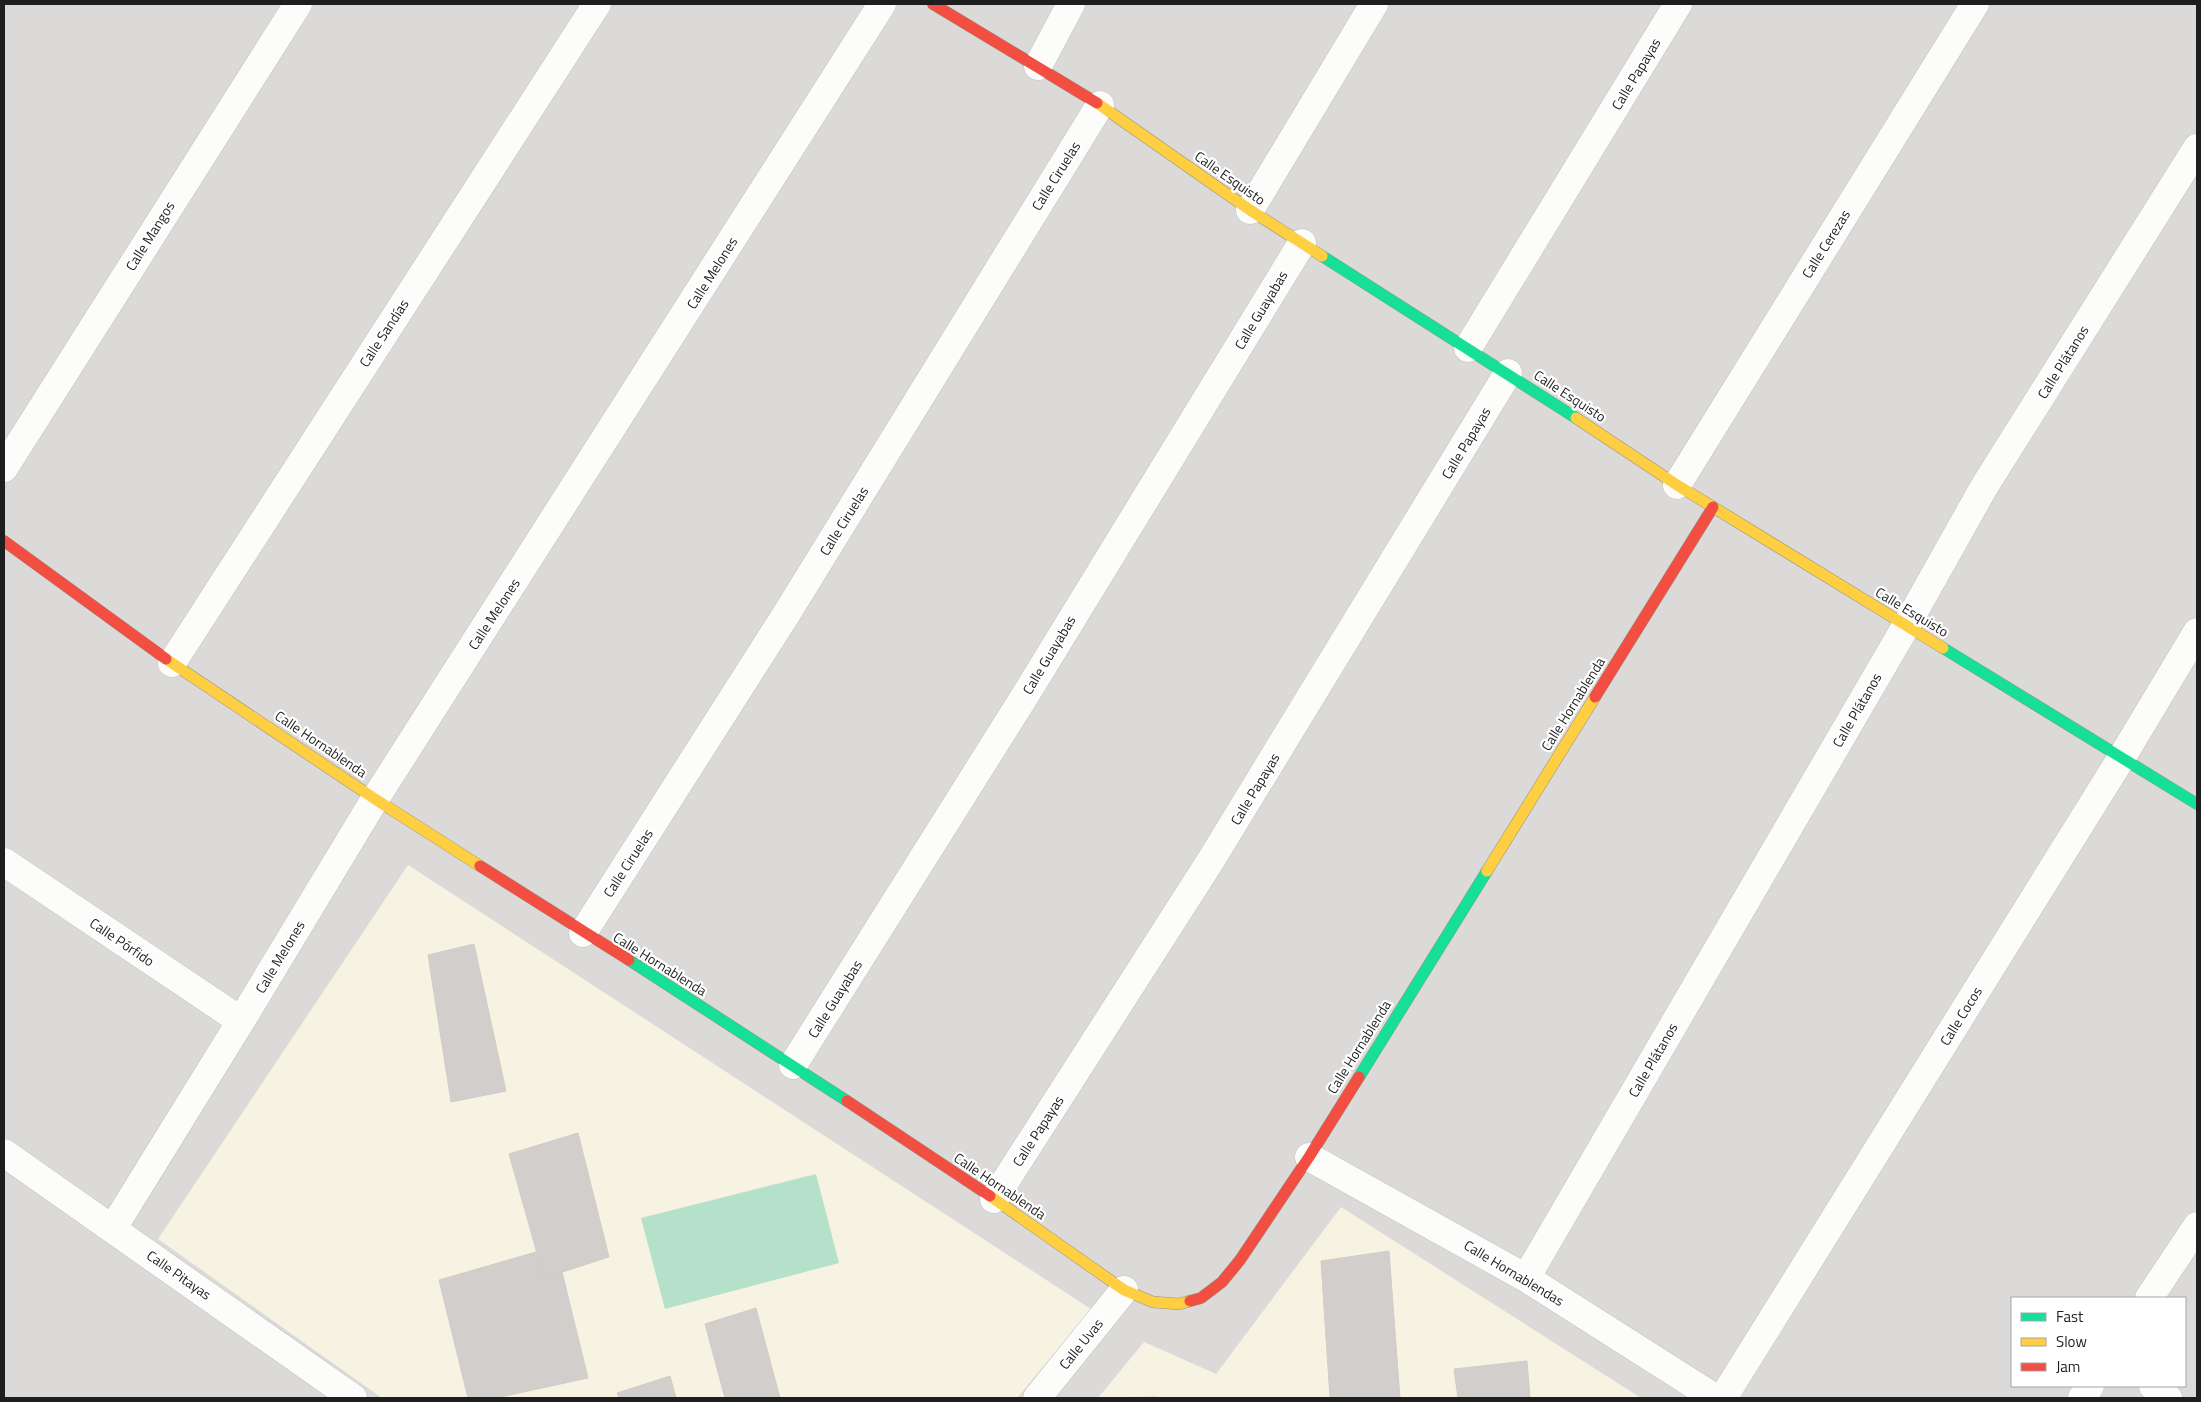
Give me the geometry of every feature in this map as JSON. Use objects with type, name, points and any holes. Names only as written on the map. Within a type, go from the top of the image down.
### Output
[{"type":"street","name":"Calle Mangos","points":[[4,468],[298,4]]},
{"type":"street","name":"Calle Sandías","points":[[172,663],[597,4]]},
{"type":"street","name":"Calle Melones","points":[[112,1228],[241,1021],[375,799],[882,4]]},
{"type":"street","name":"Calle Esquisto","points":[[933,4],[1100,105],[1250,210],[1468,348],[1678,485],[2197,804]]},
{"type":"street","points":[[1038,66],[1071,4]]},
{"type":"street","points":[[1250,210],[1374,4]]},
{"type":"street","name":"Calle Papayas","points":[[1468,348],[1678,4]]},
{"type":"street","name":"Calle Cerezas","points":[[1678,485],[1975,4]]},
{"type":"street","name":"Calle Ciruelas","points":[[583,933],[787,613],[1100,105]]},
{"type":"street","name":"Calle Plátanos","points":[[1526,1278],[1906,626],[1984,487],[2197,148]]},
{"type":"street","name":"Calle Guayabas","points":[[793,1065],[1026,694],[1302,243]]},
{"type":"street","name":"Calle Papayas","points":[[994,1199],[1211,860],[1508,374]]},
{"type":"street","name":"Calle Hornablenda","points":[[4,541],[172,663],[375,799],[793,1065],[994,1199],[1124,1290],[1154,1302],[1179,1304],[1201,1298],[1222,1282],[1240,1260],[1309,1157],[1713,507]]},
{"type":"street","name":"Calle Cocos","points":[[1723,1398],[2122,757],[2197,632]]},
{"type":"street","name":"Calle Pórfido","points":[[4,862],[241,1021]]},
{"type":"street","name":"Calle Pitayas","points":[[4,1153],[353,1398]]},
{"type":"street","name":"Calle Hornablendas","points":[[1309,1157],[1526,1278],[1715,1398]]},
{"type":"street","points":[[2150,1297],[2197,1226]]},
{"type":"street","name":"Calle Uvas","points":[[1038,1398],[1124,1290]]},
{"type":"street","points":[[2082,1398],[2089,1387]]},
{"type":"street","points":[[2154,1387],[2168,1398]]},
{"type":"shaded area","points":[[4,4],[2197,4],[2197,1398],[4,1398]]},
{"type":"shaded area","points":[[408,865],[1091,1309],[1017,1398],[382,1398],[158,1239]]},
{"type":"shaded area","points":[[1341,1207],[1641,1398],[1098,1398],[1144,1342],[1216,1374]]},
{"type":"green space","points":[[816,1174],[839,1263],[665,1309],[641,1218]]},
{"type":"building","points":[[474,944],[506,1091],[451,1102],[428,955]]},
{"type":"building","points":[[578,1133],[609,1257],[544,1278],[509,1154]]},
{"type":"building","points":[[1389,1251],[1400,1398],[1330,1398],[1321,1261]]},
{"type":"building","points":[[536,1252],[544,1278],[562,1272],[588,1378],[496,1398],[468,1398],[439,1280]]},
{"type":"building","points":[[756,1308],[780,1398],[725,1398],[705,1324]]},
{"type":"building","points":[[1527,1361],[1530,1398],[1458,1398],[1454,1369]]},
{"type":"building","points":[[670,1376],[676,1398],[619,1398],[617,1393]]},
{"type":"building","points":[[1157,1397],[1157,1398],[1098,1398]]},
{"type":"traffic: fast","points":[[1322,256],[1576,418]]},
{"type":"traffic: fast","points":[[1943,648],[2197,804]]},
{"type":"traffic: fast","points":[[1359,1077],[1487,871]]},
{"type":"traffic: fast","points":[[629,960],[847,1101]]},
{"type":"traffic: slow","points":[[1097,103],[1250,210],[1322,256]]},
{"type":"traffic: slow","points":[[1576,418],[1677,485],[1943,648]]},
{"type":"traffic: slow","points":[[166,659],[375,799],[480,866]]},
{"type":"traffic: slow","points":[[1487,871],[1595,697]]},
{"type":"traffic: slow","points":[[990,1196],[1124,1290],[1153,1302],[1179,1304],[1190,1301]]},
{"type":"traffic: jam","points":[[933,4],[1097,103]]},
{"type":"traffic: jam","points":[[1595,697],[1713,507]]},
{"type":"traffic: jam","points":[[4,541],[166,659]]},
{"type":"traffic: jam","points":[[480,866],[629,960]]},
{"type":"traffic: jam","points":[[1190,1301],[1201,1298],[1222,1282],[1240,1260],[1309,1157],[1359,1077]]},
{"type":"traffic: jam","points":[[847,1101],[990,1196]]}]
